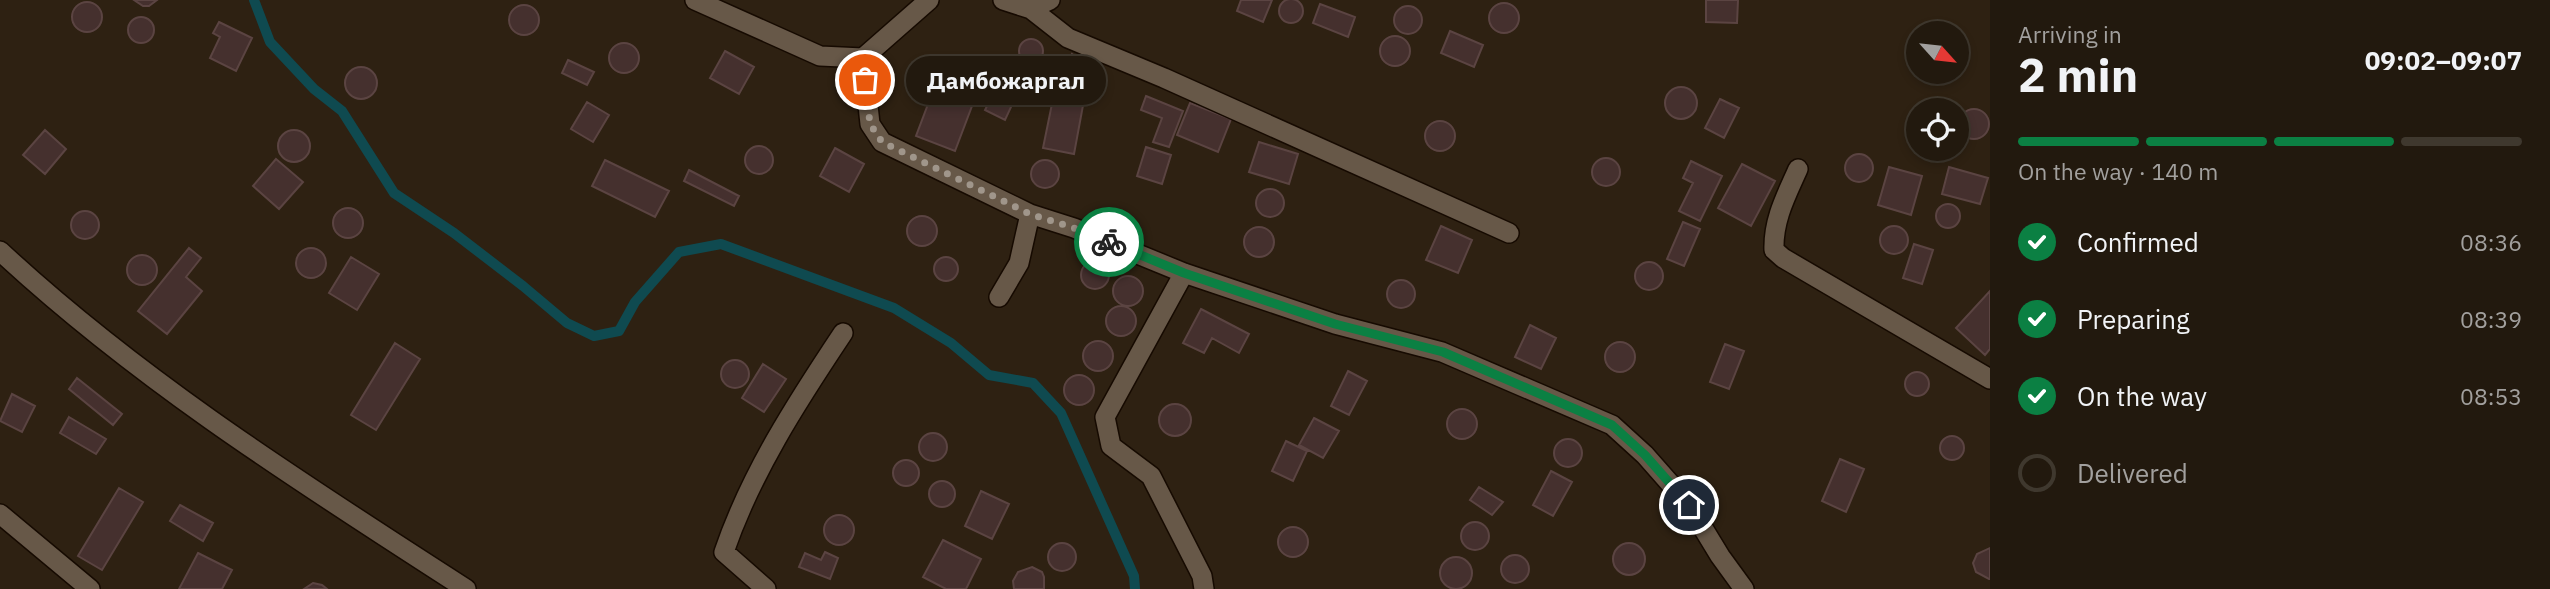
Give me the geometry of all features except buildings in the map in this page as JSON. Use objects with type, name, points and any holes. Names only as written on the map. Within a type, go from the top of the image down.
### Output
[{"type":"street","points":[[695,0],[820,56],[863,58],[929,0]]},
{"type":"street","points":[[1003,0],[1031,9],[1068,38],[1164,78],[1509,233]]},
{"type":"street","points":[[1031,9],[1050,0]]},
{"type":"street","points":[[863,58],[870,124],[882,142],[1030,214],[1074,228],[1184,273],[1335,324],[1443,352],[1612,425],[1645,455],[1689,505],[1744,589]]},
{"type":"street","points":[[1798,169],[1773,232],[1774,250],[1783,258],[1990,379]]},
{"type":"street","points":[[999,297],[1019,262],[1030,214]]},
{"type":"street","points":[[0,251],[39,288],[158,380],[292,477],[466,589]]},
{"type":"street","points":[[1184,273],[1105,416],[1111,446],[1150,476],[1202,576],[1204,589]]},
{"type":"street","points":[[766,589],[724,552],[736,516],[754,479],[802,394],[843,333]]},
{"type":"street","points":[[0,514],[90,589]]},
{"type":"waterway","points":[[254,0],[270,42],[314,89],[342,111],[394,193],[454,233],[567,323],[594,336],[619,331],[635,302],[679,252],[721,244],[894,308],[951,343],[989,375],[1033,383],[1061,413],[1134,576],[1135,589]]},
{"type":"way so far","points":[[865,80],[870,124],[882,142],[1030,214],[1109,242]]},
{"type":"place","name":"Дамбожаргал","points":[[865,80]]},
{"type":"route","points":[[1109,242],[1184,273],[1335,324],[1443,352],[1612,425],[1645,455],[1689,505]]}]
